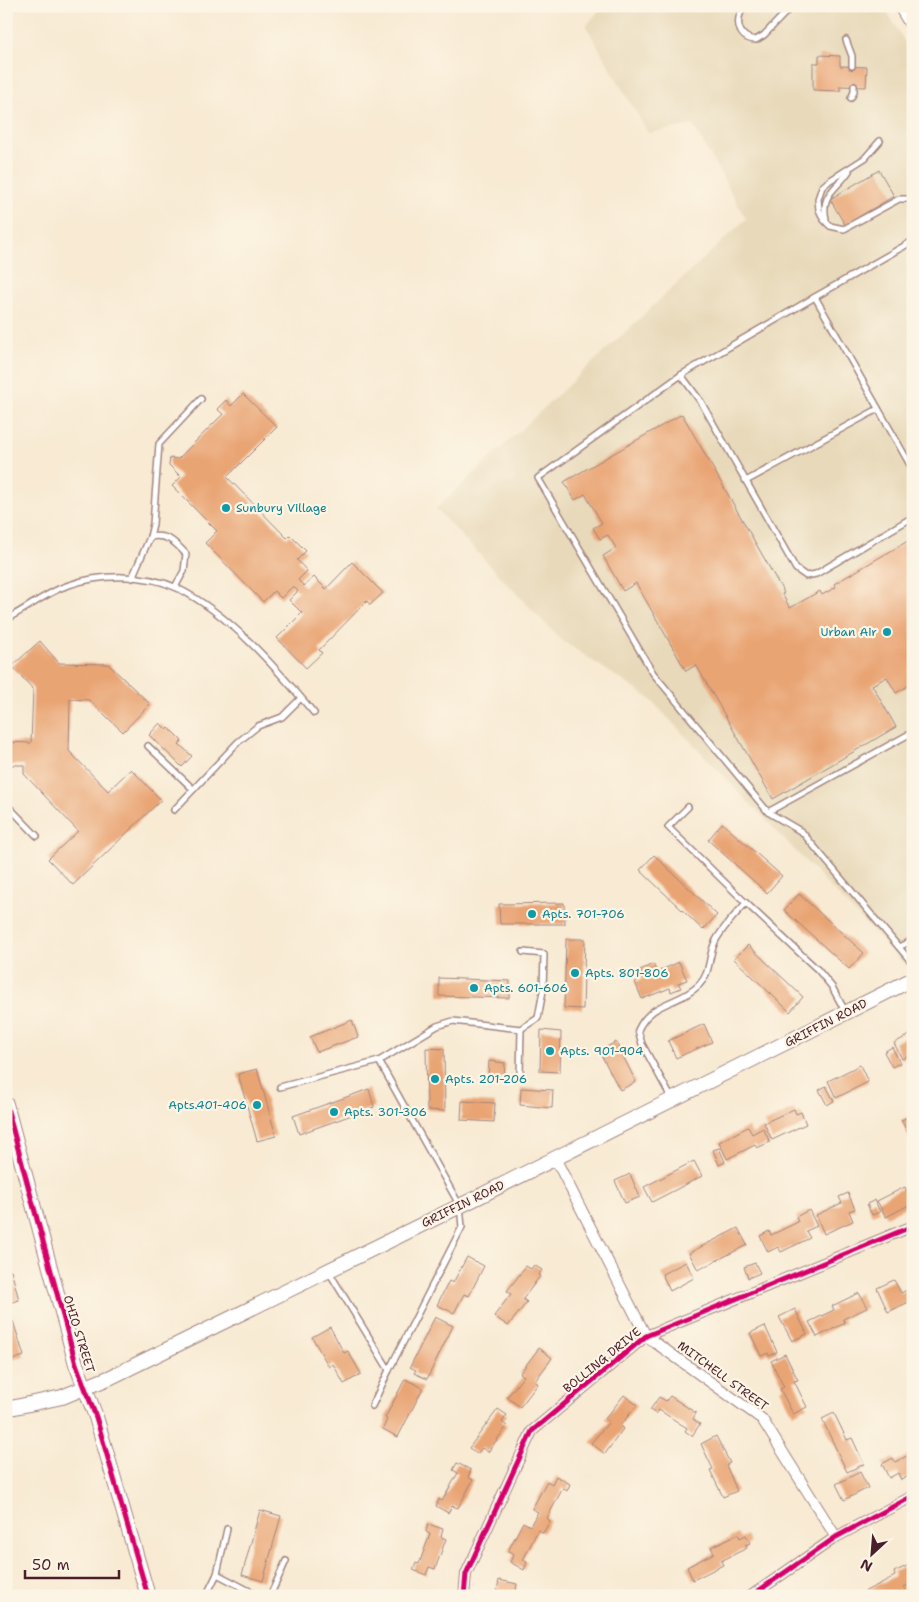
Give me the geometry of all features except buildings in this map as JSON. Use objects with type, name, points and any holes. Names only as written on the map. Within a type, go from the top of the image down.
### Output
[{"type":"main road","points":[[901,6],[913,26]]},
{"type":"main road","name":"GRIFFIN ROAD","points":[[6,1408],[62,1397],[86,1388],[460,1206],[913,979]]},
{"type":"main road","name":"OHIO STREET","points":[[6,1104],[76,1364],[96,1417],[148,1596]]},
{"type":"street","name":"MITCHELL STREET","points":[[555,1158],[646,1336],[762,1419],[836,1536]]},
{"type":"street","name":"BOLLING DRIVE","points":[[464,1596],[466,1574],[532,1430],[646,1336],[913,1226]]},
{"type":"street","points":[[751,1596],[836,1536],[913,1496]]},
{"type":"lane","points":[[745,6],[738,26],[745,36],[756,40],[764,35],[792,6]]},
{"type":"lane","points":[[846,40],[852,56],[852,66]]},
{"type":"lane","points":[[851,98],[854,86]]},
{"type":"lane","points":[[880,141],[865,158],[822,187],[818,198],[818,210],[830,226],[844,229],[899,199],[907,199]]},
{"type":"lane","points":[[828,224],[824,205],[832,189],[850,169]]},
{"type":"lane","points":[[913,241],[681,376],[538,478],[653,673],[768,812],[802,832],[913,964]]},
{"type":"lane","points":[[815,297],[913,470]]},
{"type":"lane","points":[[681,376],[701,402],[796,570],[806,576],[816,574],[913,517]]},
{"type":"lane","points":[[132,578],[150,537],[153,524],[159,444],[201,399]]},
{"type":"lane","points":[[746,481],[878,409]]},
{"type":"lane","points":[[150,537],[160,536],[173,539],[186,554],[184,571],[176,587]]},
{"type":"lane","points":[[6,619],[64,586],[92,578],[132,578],[176,587],[220,616],[257,651],[314,712]]},
{"type":"lane","points":[[174,810],[238,742],[258,726],[282,717],[301,698]]},
{"type":"lane","points":[[768,812],[913,732]]},
{"type":"lane","points":[[148,746],[193,789]]},
{"type":"lane","points":[[6,804],[37,836]]},
{"type":"lane","points":[[688,807],[668,827],[818,970],[832,987],[846,1012]]},
{"type":"lane","points":[[672,1100],[642,1044],[638,1030],[643,1019],[653,1010],[691,991],[700,984],[707,973],[715,942],[746,903]]},
{"type":"lane","points":[[899,947],[913,940]]},
{"type":"lane","points":[[280,1086],[380,1061],[437,1026],[453,1021],[521,1028],[538,1018],[543,991],[544,954],[523,952]]},
{"type":"lane","points":[[520,1075],[521,1028]]},
{"type":"lane","points":[[372,1406],[462,1227],[460,1206],[380,1061]]},
{"type":"lane","points":[[328,1270],[389,1370]]},
{"type":"lane","points":[[206,1596],[217,1574],[227,1529]]},
{"type":"lane","points":[[270,1596],[286,1561]]},
{"type":"lane","points":[[217,1574],[259,1596]]},
{"type":"shaded area","points":[[603,6],[884,6],[913,57],[913,958],[903,963],[649,698],[560,639],[436,509],[746,219],[693,125],[648,133],[586,26]]},
{"type":"green space","points":[[913,1569],[913,1596],[877,1596]]},
{"type":"cycle path","points":[[6,1104],[76,1364],[96,1417],[148,1596]]},
{"type":"cycle path","points":[[464,1596],[466,1574],[532,1431],[646,1336],[913,1226]]},
{"type":"cycle path","points":[[751,1596],[836,1537],[913,1496]]},
{"type":"place","name":"Sunbury Village","points":[[226,508]]},
{"type":"place","name":"Urban Air","points":[[887,632]]},
{"type":"place","name":"Apts. 701-706","points":[[532,914]]},
{"type":"place","name":"Apts. 801-806","points":[[575,973]]},
{"type":"place","name":"Apts. 601-606","points":[[474,988]]},
{"type":"place","name":"Apts. 901-904","points":[[550,1051]]},
{"type":"place","name":"Apts. 201-206","points":[[435,1079]]},
{"type":"place","name":"Apts.401-406","points":[[257,1105]]},
{"type":"place","name":"Apts. 301-306","points":[[334,1112]]}]
